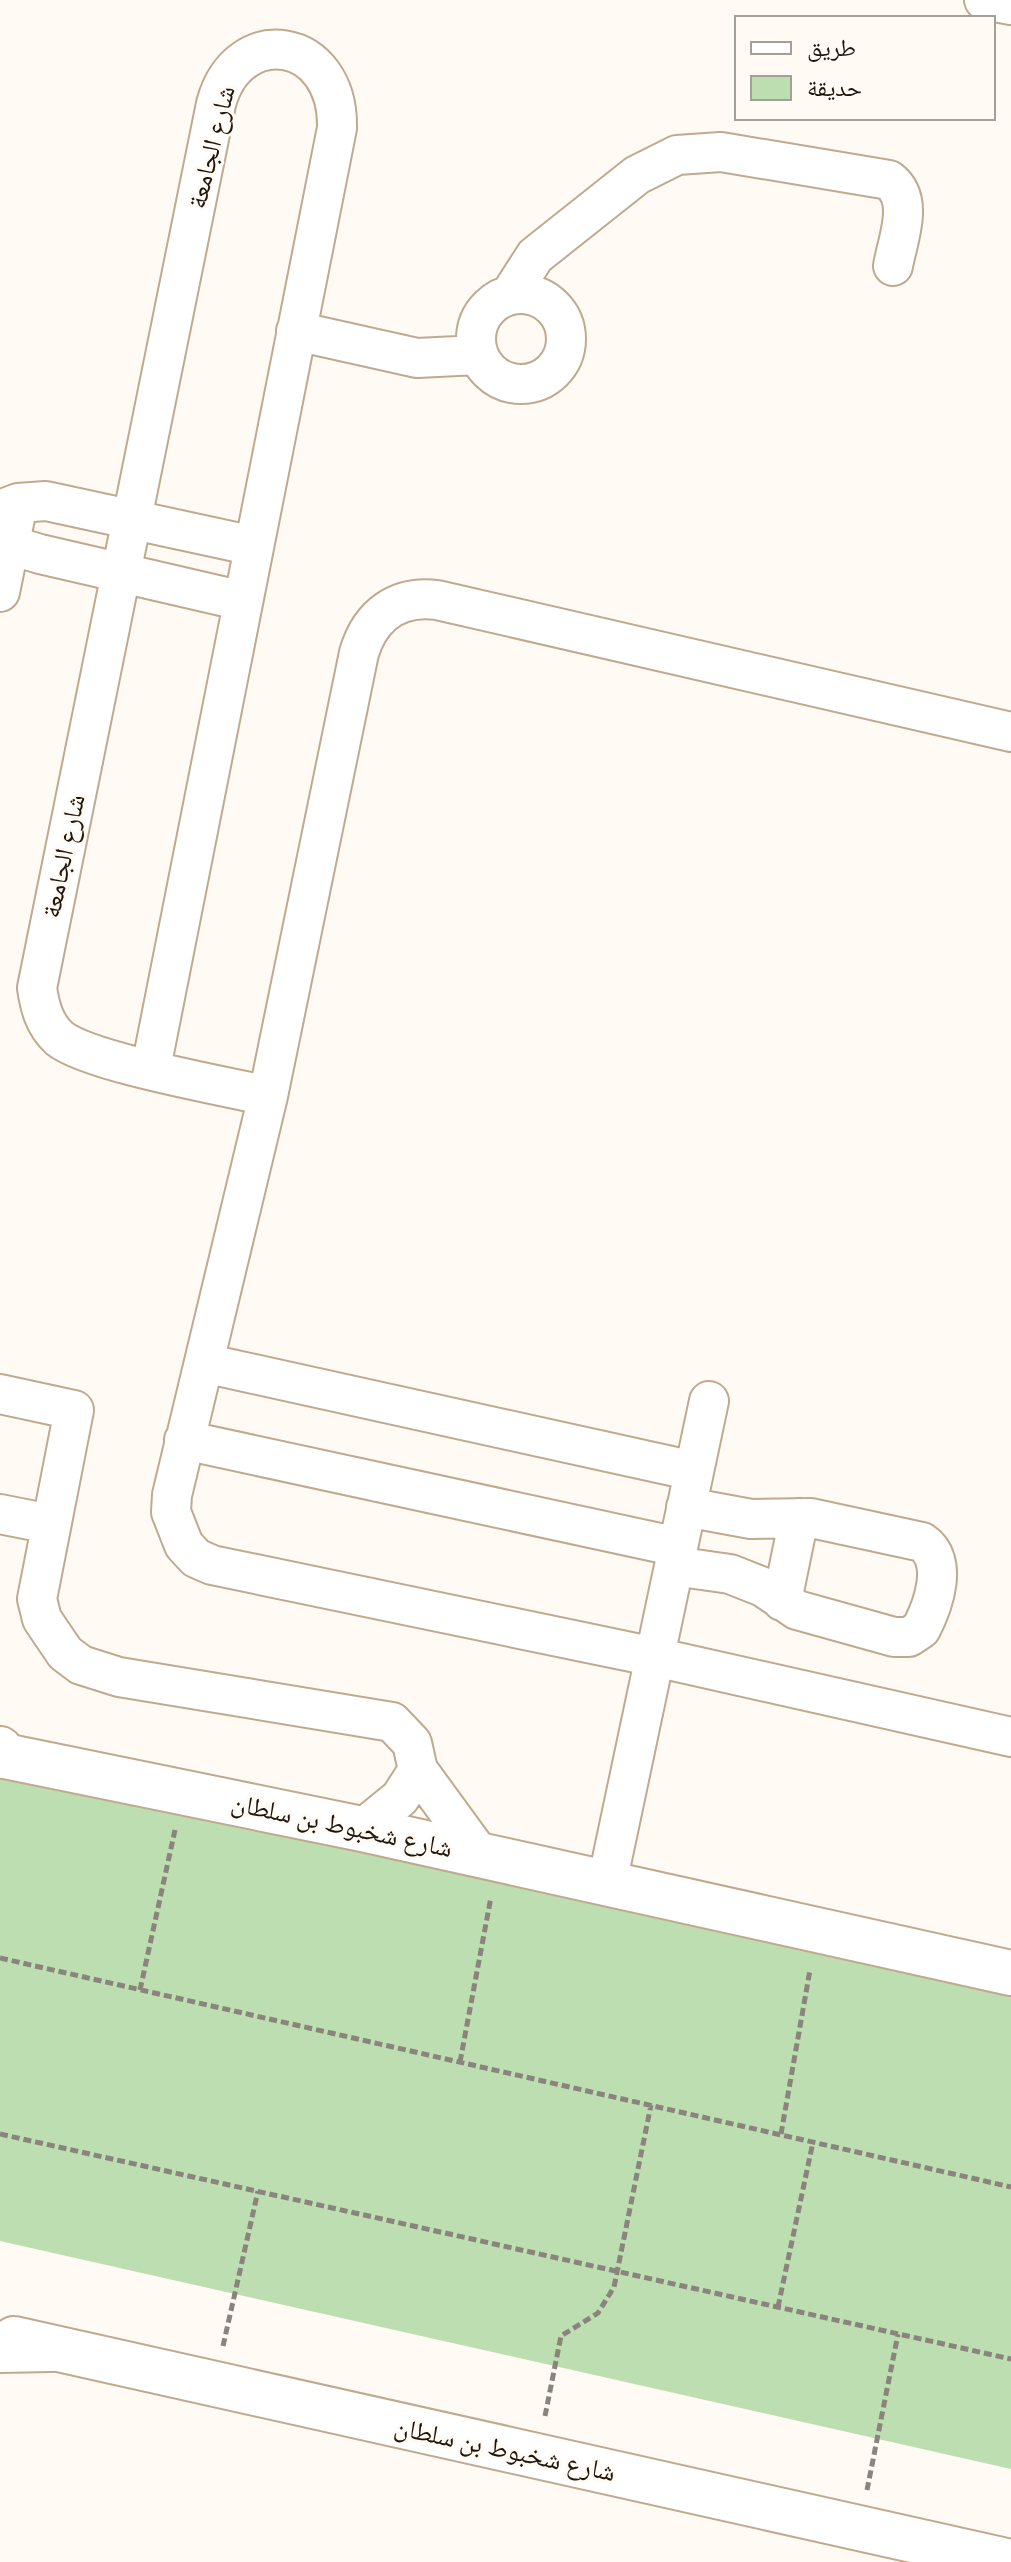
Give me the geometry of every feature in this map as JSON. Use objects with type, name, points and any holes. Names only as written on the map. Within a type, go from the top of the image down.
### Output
[{"type":"main road","name":"شارع شخبوط بن سلطان","points":[[2,1753],[362,1829],[1011,1973]]},
{"type":"main road","name":"شارع شخبوط بن سلطان","points":[[0,2336],[859,2528],[919,2551],[1011,2562]]},
{"type":"main road","points":[[0,2350],[51,2349]]},
{"type":"lane","points":[[984,0],[1011,5]]},
{"type":"lane","name":"شارع الجامعة","points":[[151,1068],[337,128],[332,86],[317,66],[303,56],[270,50],[240,63],[220,88],[37,988],[47,1023],[68,1045],[82,1052],[268,1096]]},
{"type":"lane","points":[[510,295],[535,256],[637,175],[656,163],[699,151],[889,180],[902,195],[904,206],[893,266]]},
{"type":"lane","points":[[510,295],[541,299],[554,308],[567,337],[557,367],[530,384],[513,384],[486,369],[478,355],[478,325],[496,301],[510,295]]},
{"type":"lane","points":[[296,331],[417,358],[478,355]]},
{"type":"lane","points":[[7,523],[46,501],[254,546]]},
{"type":"lane","points":[[7,523],[40,554],[243,601]]},
{"type":"lane","points":[[0,592],[7,523]]},
{"type":"lane","points":[[1011,732],[437,600],[422,598],[393,606],[370,626],[359,653],[268,1096],[184,1440],[171,1512],[175,1529],[196,1558],[212,1565],[655,1657],[1011,1737]]},
{"type":"lane","points":[[184,1440],[676,1556],[763,1587],[782,1601],[814,1616],[894,1637],[909,1637],[924,1623],[939,1569],[935,1553],[922,1542],[799,1518],[751,1519],[690,1489],[204,1363]]},
{"type":"lane","points":[[0,1394],[74,1410],[37,1599],[51,1638],[81,1665],[119,1677],[377,1717],[403,1731],[412,1743],[418,1770],[489,1858]]},
{"type":"lane","points":[[607,1883],[709,1401]]},
{"type":"lane","points":[[0,1514],[50,1524]]},
{"type":"lane","points":[[782,1601],[799,1518]]},
{"type":"lane","points":[[362,1829],[400,1798],[418,1770]]},
{"type":"path","points":[[140,1990],[183,1791]]},
{"type":"path","points":[[460,2062],[489,1858]]},
{"type":"path","points":[[781,2134],[818,1930]]},
{"type":"path","points":[[0,1958],[1011,2187]]},
{"type":"path","points":[[538,2457],[561,2336],[598,2313],[614,2287],[651,2105]]},
{"type":"path","points":[[0,2134],[1011,2359]]},
{"type":"path","points":[[778,2307],[813,2142]]},
{"type":"path","points":[[214,2385],[258,2191]]},
{"type":"path","points":[[859,2528],[898,2334]]},
{"type":"green space","points":[[0,1757],[1011,1987],[1011,2469],[0,2241]]}]
